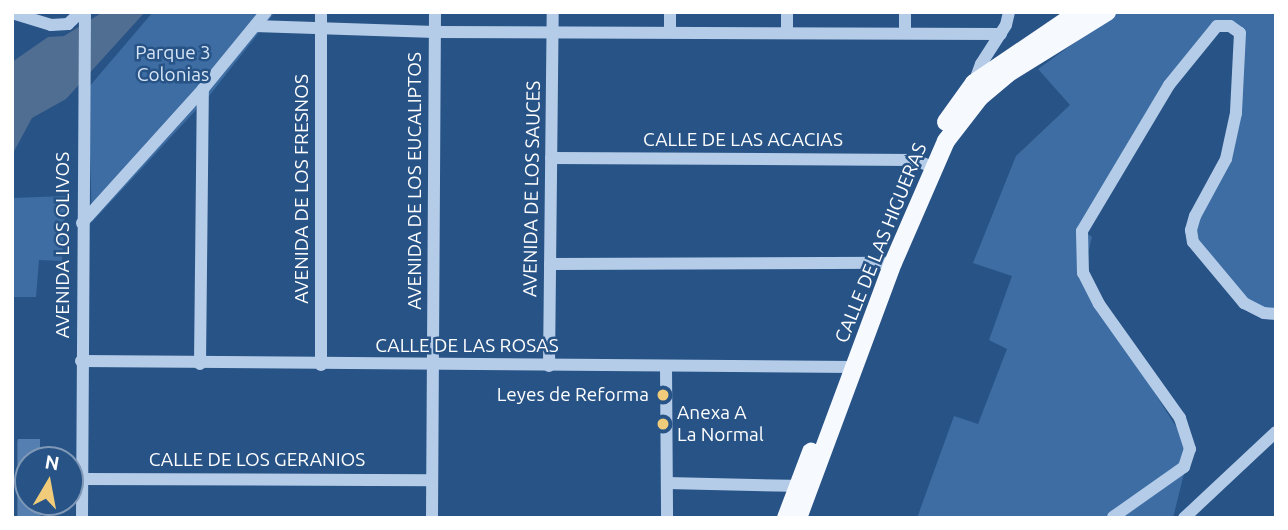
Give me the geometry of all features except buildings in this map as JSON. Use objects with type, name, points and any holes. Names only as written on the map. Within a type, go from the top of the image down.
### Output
[{"type":"main road","name":"CALLE DE LAS HIGUERAS","points":[[799,518],[805,486],[847,367],[928,164],[946,141],[977,90],[1079,12]]},
{"type":"main road","name":"CALLE DE LAS HIGUERAS","points":[[977,90],[1107,12]]},
{"type":"main road","name":"CALLE DE LAS HIGUERAS","points":[[786,518],[805,486]]},
{"type":"street","points":[[12,13],[51,25],[68,24],[83,12]]},
{"type":"street","name":"AVENIDA LOS OLIVOS","points":[[82,446],[83,12]]},
{"type":"street","points":[[82,223],[203,89],[267,12]]},
{"type":"street","name":"AVENIDA DE LOS FRESNOS","points":[[321,12],[321,365]]},
{"type":"street","name":"AVENIDA DE LOS EUCALIPTOS","points":[[432,518],[435,12]]},
{"type":"street","name":"AVENIDA DE LOS SAUCES","points":[[549,366],[553,12]]},
{"type":"street","points":[[670,12],[670,32]]},
{"type":"street","points":[[787,12],[787,32]]},
{"type":"street","points":[[905,12],[905,32]]},
{"type":"street","points":[[977,90],[981,64],[1001,34],[1009,12]]},
{"type":"street","points":[[255,26],[435,32],[1001,34]]},
{"type":"street","points":[[1113,518],[1184,467],[1190,449],[1180,418],[1099,304],[1083,273],[1082,231],[1169,85],[1217,26],[1230,26],[1240,33],[1242,51],[1236,113],[1226,159],[1195,216],[1191,230],[1193,242],[1244,303],[1264,313],[1276,314]]},
{"type":"street","points":[[200,364],[203,89]]},
{"type":"street","name":"CALLE DE LAS ACACIAS","points":[[551,158],[928,164]]},
{"type":"street","points":[[550,264],[887,263]]},
{"type":"street","name":"CALLE DE LAS ROSAS","points":[[81,361],[434,366],[847,367]]},
{"type":"street","points":[[666,366],[667,518]]},
{"type":"street","points":[[1184,518],[1276,432]]},
{"type":"street","name":"CALLE DE LOS GERANIOS","points":[[84,479],[432,480]]},
{"type":"street","points":[[667,483],[805,486]]},
{"type":"green space","name":"Parque 3 Colonias","points":[[153,12],[275,12],[209,96],[92,222],[88,88]]},
{"type":"green space","points":[[1117,12],[1276,12],[1276,314],[1244,303],[1191,230],[1226,158],[1240,33],[1217,26],[1169,85],[1083,230],[1092,237],[1083,273],[1099,304],[1190,449],[1173,518],[917,518],[954,416],[978,424],[1007,349],[989,340],[1012,276],[973,263],[1016,156],[1070,105],[1038,69]]},
{"type":"green space","points":[[66,196],[62,261],[39,260],[36,297],[12,297],[12,198]]},
{"type":"shaded area","points":[[103,12],[145,12],[66,99],[32,118],[12,155],[12,62],[48,37],[64,36]]},
{"type":"place","name":"Leyes de Reforma","points":[[663,395]]},
{"type":"place","name":"Anexa A La Normal","points":[[663,424]]}]
